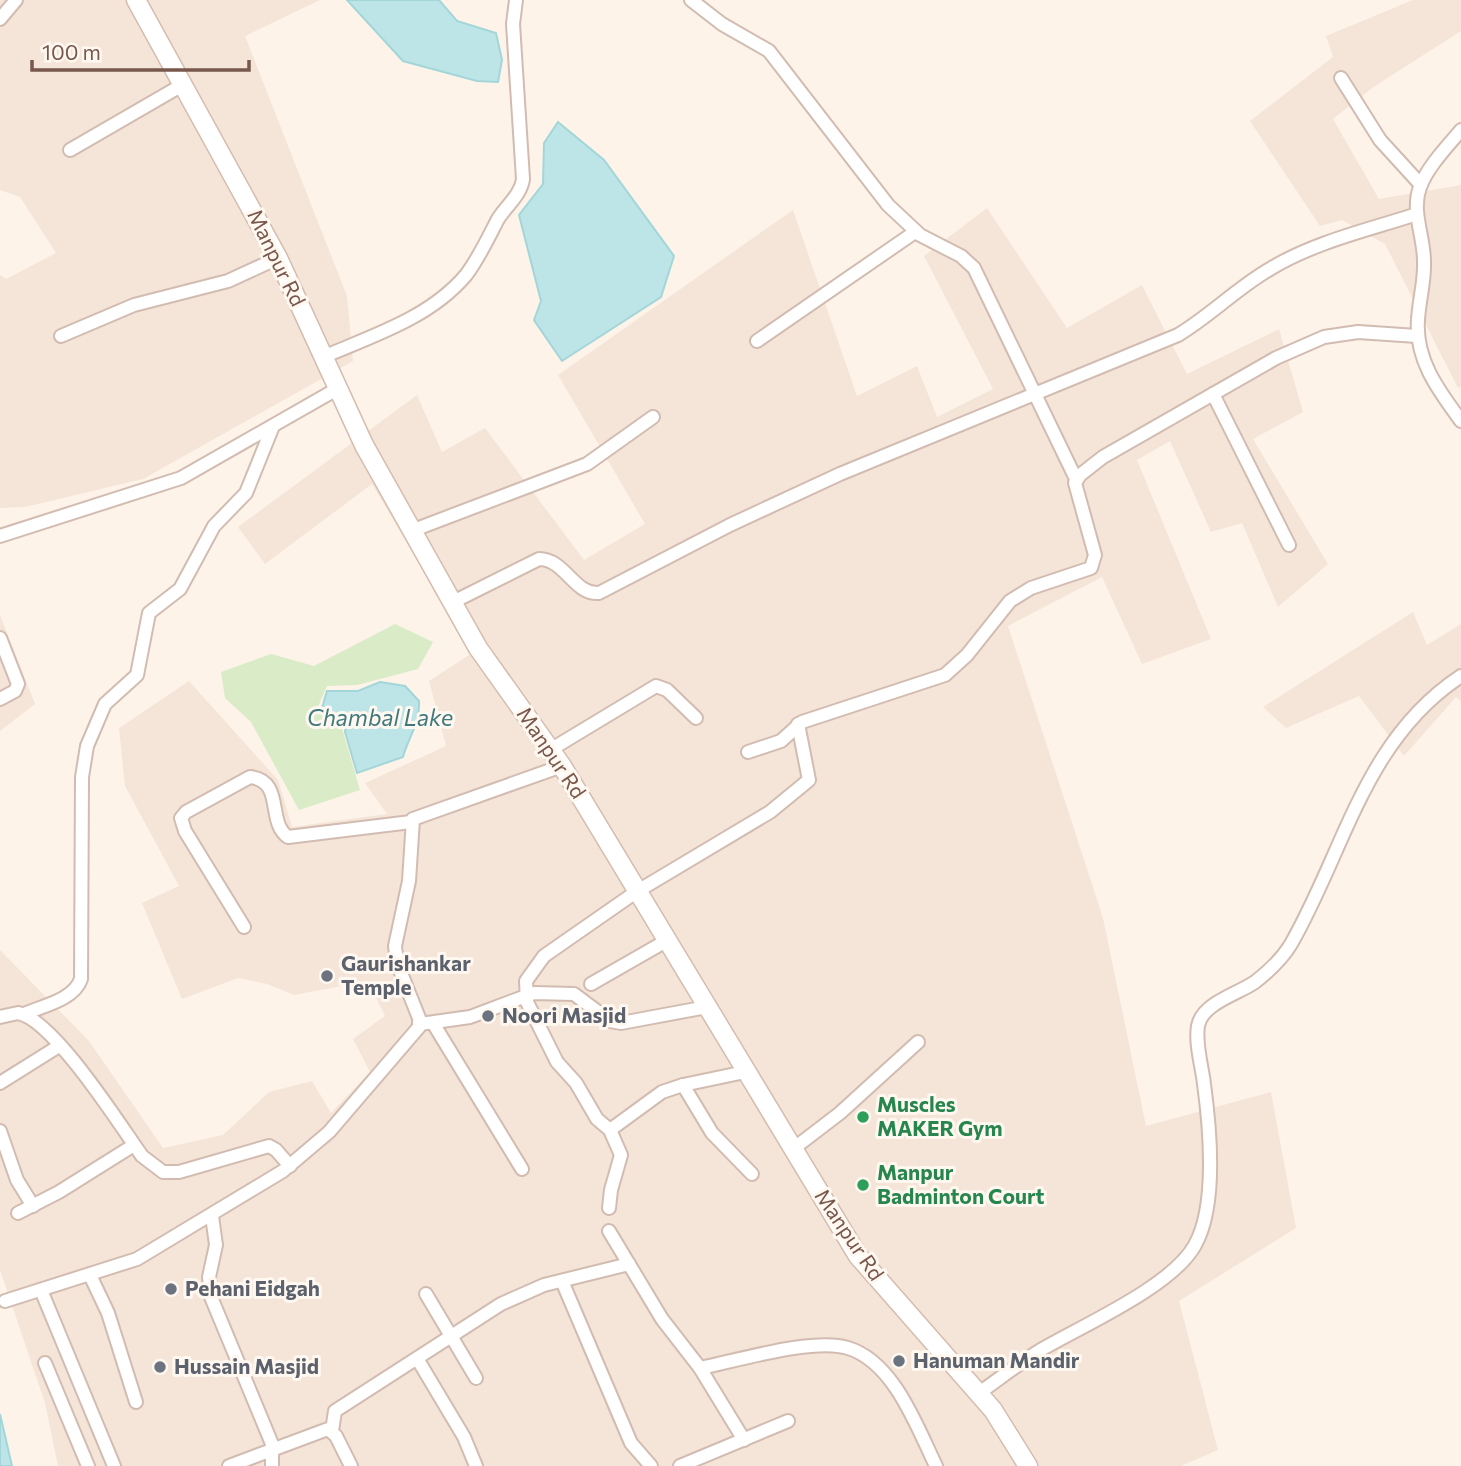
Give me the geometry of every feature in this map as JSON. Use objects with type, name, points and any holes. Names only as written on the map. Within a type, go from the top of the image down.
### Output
[{"type":"main road","name":"Manpur Rd","points":[[136,0],[278,258],[337,389],[451,603],[562,766],[858,1256],[1007,1428],[1028,1466]]},
{"type":"street","points":[[0,19],[16,0]]},
{"type":"street","points":[[323,357],[389,329],[445,295],[467,274],[500,216],[521,189],[523,179],[513,24],[516,0]]},
{"type":"street","points":[[691,0],[722,24],[757,41],[780,62],[888,205],[915,232],[961,256],[974,268],[1037,393],[1076,479],[1075,488],[1095,555],[1091,568],[1031,588],[1010,601],[967,655],[945,674],[798,724],[781,741],[748,752]]},
{"type":"street","points":[[1341,78],[1380,140],[1421,185]]},
{"type":"street","points":[[70,150],[184,84]]},
{"type":"street","points":[[1461,130],[1421,185],[1417,214],[1424,261],[1417,336],[1427,369],[1461,421]]},
{"type":"street","points":[[451,603],[539,559],[556,565],[587,592],[599,593],[730,525],[840,474],[1178,335],[1202,321],[1270,268],[1417,214]]},
{"type":"street","points":[[757,341],[915,232]]},
{"type":"street","points":[[61,335],[134,305],[228,281],[278,258]]},
{"type":"street","points":[[1076,479],[1103,457],[1213,394],[1276,358],[1324,337],[1357,332],[1417,336]]},
{"type":"street","points":[[0,536],[181,478],[337,389]]},
{"type":"street","points":[[1213,394],[1289,545]]},
{"type":"street","points":[[411,531],[587,464],[653,417]]},
{"type":"street","points":[[2,1015],[24,1014],[69,995],[81,979],[83,765],[102,709],[137,675],[149,613],[180,589],[214,526],[246,493],[273,426]]},
{"type":"street","points":[[0,638],[18,684],[15,691],[0,699]]},
{"type":"street","points":[[979,1394],[1036,1353],[1158,1282],[1194,1248],[1203,1228],[1208,1195],[1208,1114],[1198,1039],[1199,1021],[1210,1008],[1252,984],[1283,956],[1367,781],[1402,732],[1447,685],[1461,676]]},
{"type":"street","points":[[550,750],[659,685],[696,718]]},
{"type":"street","points":[[609,1208],[621,1156],[610,1130],[597,1119],[576,1083],[557,1062],[527,1002],[526,981],[544,956],[636,892],[770,812],[808,780],[798,724]]},
{"type":"street","points":[[244,927],[185,831],[181,818],[186,812],[250,777],[268,786],[273,795],[278,827],[288,838],[411,822],[418,815],[562,766]]},
{"type":"street","points":[[411,822],[409,881],[394,946],[397,963],[426,1024],[522,1169]]},
{"type":"street","points":[[591,985],[666,942]]},
{"type":"street","points":[[5,1301],[137,1259],[290,1167],[329,1132],[426,1024],[470,1017],[528,993],[578,995],[616,1023],[707,1007]]},
{"type":"street","points":[[24,1014],[59,1046],[93,1085],[134,1145],[149,1163],[163,1172],[179,1172],[272,1146],[290,1167]]},
{"type":"street","points":[[793,1149],[840,1113],[918,1042]]},
{"type":"street","points":[[0,1083],[59,1046]]},
{"type":"street","points":[[610,1130],[662,1092],[746,1072]]},
{"type":"street","points":[[683,1085],[712,1133],[752,1174]]},
{"type":"street","points":[[0,1131],[17,1180],[33,1206]]},
{"type":"street","points":[[18,1213],[134,1145]]},
{"type":"street","points":[[212,1216],[216,1245],[209,1290],[273,1451],[272,1466]]},
{"type":"street","points":[[609,1231],[662,1319],[700,1368],[744,1440]]},
{"type":"street","points":[[351,1466],[332,1431],[335,1411],[418,1360],[501,1304],[544,1285],[629,1264]]},
{"type":"street","points":[[90,1275],[104,1302],[136,1402]]},
{"type":"street","points":[[562,1281],[631,1443],[651,1466]]},
{"type":"street","points":[[41,1290],[114,1466]]},
{"type":"street","points":[[426,1294],[476,1378]]},
{"type":"street","points":[[700,1368],[813,1346],[848,1347],[874,1363],[889,1380],[936,1466]]},
{"type":"street","points":[[418,1360],[464,1437],[476,1466]]},
{"type":"street","points":[[45,1363],[88,1466]]},
{"type":"street","points":[[680,1466],[788,1420]]},
{"type":"street","points":[[229,1466],[323,1430],[332,1431]]},
{"type":"shaded area","points":[[0,0],[320,0],[245,36],[347,296],[353,361],[143,479],[25,507],[0,508],[0,275],[6,279],[56,253],[20,197],[0,190]]},
{"type":"shaded area","points":[[1413,0],[1461,0],[1461,31],[1372,88],[1333,119],[1379,199],[1461,185],[1461,386],[1458,388],[1385,244],[1342,220],[1320,226],[1250,121],[1333,57],[1326,36]]},
{"type":"shaded area","points":[[987,208],[1067,328],[1142,285],[1187,374],[1279,329],[1303,412],[1253,439],[1328,564],[1278,607],[1242,523],[1211,532],[1170,441],[1137,460],[1211,639],[1142,664],[1102,577],[1008,626],[1103,918],[1146,1126],[1271,1092],[1296,1228],[1179,1301],[1218,1450],[1181,1466],[58,1466],[45,1403],[0,1270],[0,950],[89,1041],[163,1148],[223,1135],[269,1092],[312,1081],[331,1113],[370,1072],[353,1039],[385,1016],[368,981],[294,995],[267,984],[238,978],[182,999],[142,903],[179,886],[125,786],[119,728],[189,681],[278,780],[292,827],[387,814],[365,783],[446,746],[429,681],[472,653],[372,484],[265,564],[238,527],[417,395],[442,452],[485,428],[584,560],[645,524],[558,375],[793,210],[857,396],[917,366],[937,417],[993,389],[924,256]]},
{"type":"shaded area","points":[[1413,612],[1427,645],[1461,624],[1461,701],[1456,697],[1404,756],[1359,696],[1286,728],[1263,707]]},
{"type":"shaded area","points":[[0,615],[35,704],[0,731]]},
{"type":"green space","points":[[395,624],[433,642],[418,669],[357,685],[327,686],[317,709],[342,728],[360,790],[299,810],[251,722],[225,698],[221,672],[271,654],[314,666]]},
{"type":"water","points":[[347,0],[439,0],[457,21],[496,33],[502,60],[498,82],[477,81],[403,61]]},
{"type":"water","points":[[558,122],[604,160],[674,256],[661,297],[562,361],[534,320],[541,301],[519,215],[543,184],[544,143]]},
{"type":"water","name":"Chambal Lake","points":[[380,682],[405,686],[419,701],[418,717],[403,757],[357,773],[345,732],[346,725],[322,708],[327,691],[358,691]]},
{"type":"water","points":[[0,1414],[12,1466],[0,1466]]},
{"type":"place","name":"Gaurishankar Temple","points":[[327,976]]},
{"type":"place","name":"Noori Masjid","points":[[488,1016]]},
{"type":"place","name":"Muscles MAKER Gym","points":[[863,1117]]},
{"type":"place","name":"Manpur Badminton Court","points":[[863,1185]]},
{"type":"place","name":"Pehani Eidgah","points":[[171,1289]]},
{"type":"place","name":"Hanuman Mandir","points":[[899,1361]]},
{"type":"place","name":"Hussain Masjid","points":[[160,1367]]}]
